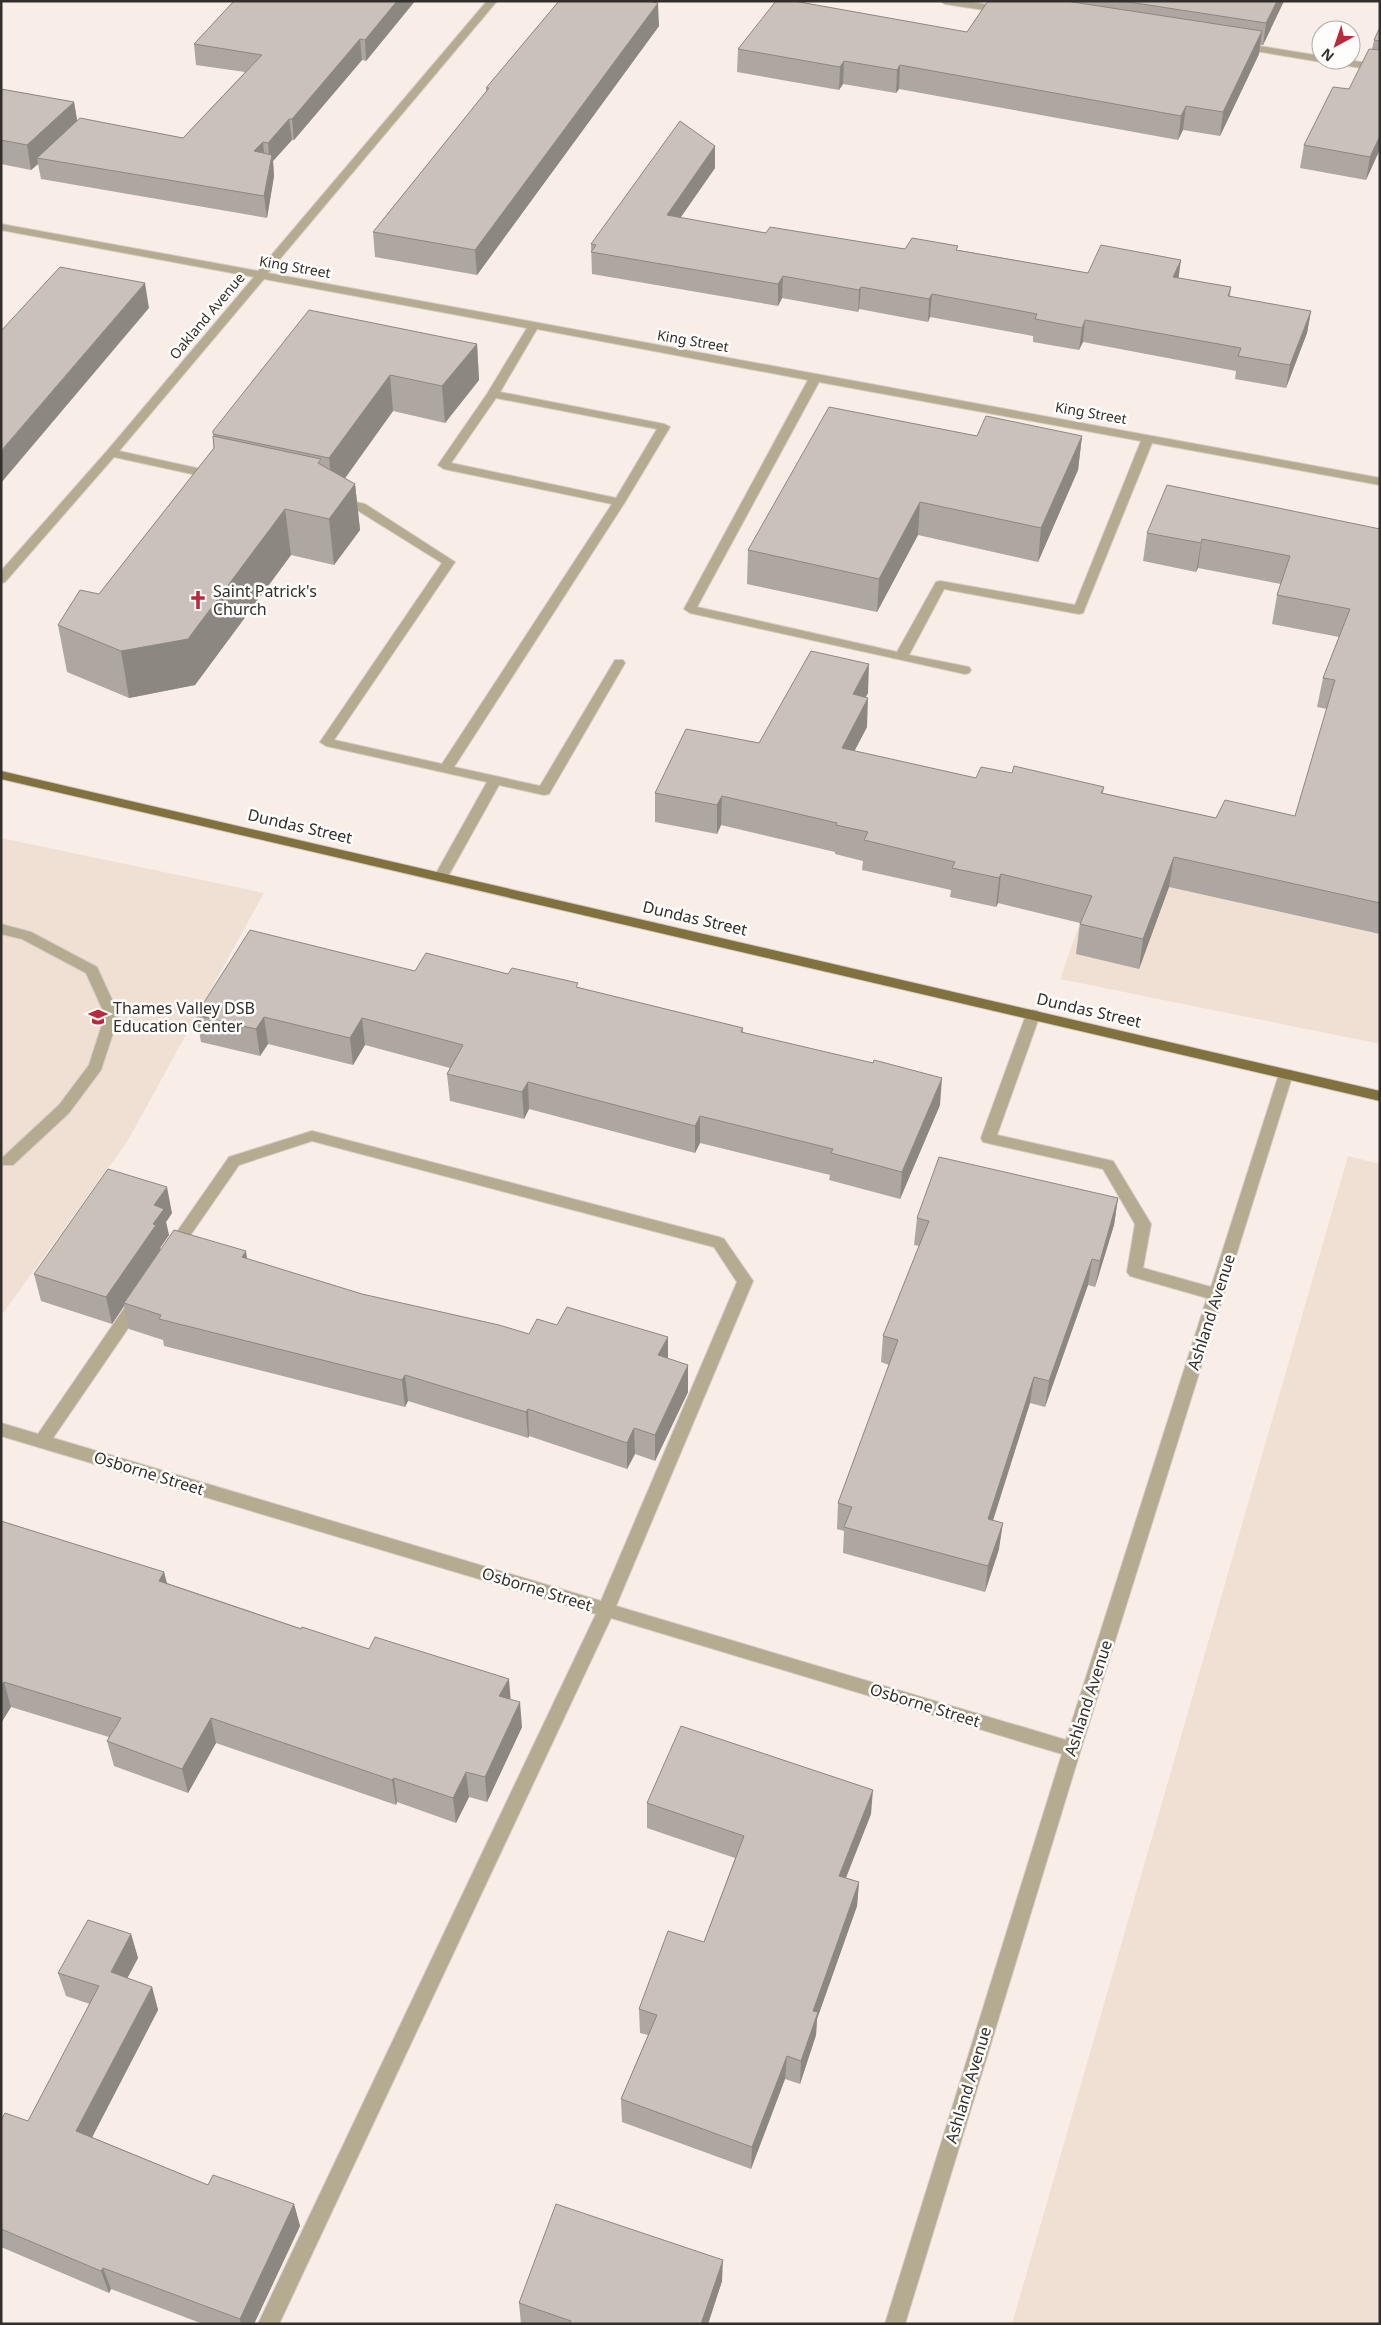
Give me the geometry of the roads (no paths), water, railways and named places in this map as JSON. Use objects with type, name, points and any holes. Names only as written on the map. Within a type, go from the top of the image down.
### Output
[{"type":"main road","name":"Dundas Street","points":[[1,775],[1380,1096]]},
{"type":"street","name":"Oakland Avenue","points":[[1,579],[111,453],[492,1]]},
{"type":"street","points":[[945,1],[1012,12]]},
{"type":"street","points":[[1234,45],[1311,57]]},
{"type":"street","points":[[1361,65],[1380,68]]},
{"type":"street","name":"King Street","points":[[1,227],[533,327],[1380,482]]},
{"type":"street","points":[[533,327],[493,394],[444,465],[619,502]]},
{"type":"street","points":[[815,378],[690,609],[965,670]]},
{"type":"street","points":[[445,770],[619,502],[664,427],[493,394]]},
{"type":"street","points":[[902,657],[940,585],[1079,610],[1148,439]]},
{"type":"street","points":[[111,453],[227,478]]},
{"type":"street","points":[[323,498],[361,507],[450,562],[326,742],[544,791],[619,663]]},
{"type":"street","points":[[441,877],[495,780]]},
{"type":"street","points":[[1,929],[26,935],[92,970],[112,1015],[96,1066],[64,1109],[8,1162]]},
{"type":"street","points":[[1033,1015],[988,1138],[1108,1165],[1143,1224],[1136,1272],[1216,1295]]},
{"type":"street","name":"Ashland Avenue","points":[[895,2324],[1072,1749],[1286,1074]]},
{"type":"street","points":[[166,1260],[234,1161],[312,1136],[719,1243],[745,1281],[606,1610],[268,2324]]},
{"type":"street","points":[[42,1441],[150,1284]]},
{"type":"street","name":"Osborne Street","points":[[1,1429],[1072,1749]]},
{"type":"place","name":"Saint Patrick's Church","points":[[198,600]]},
{"type":"place","name":"Thames Valley DSB Education Center","points":[[98,1017]]}]
